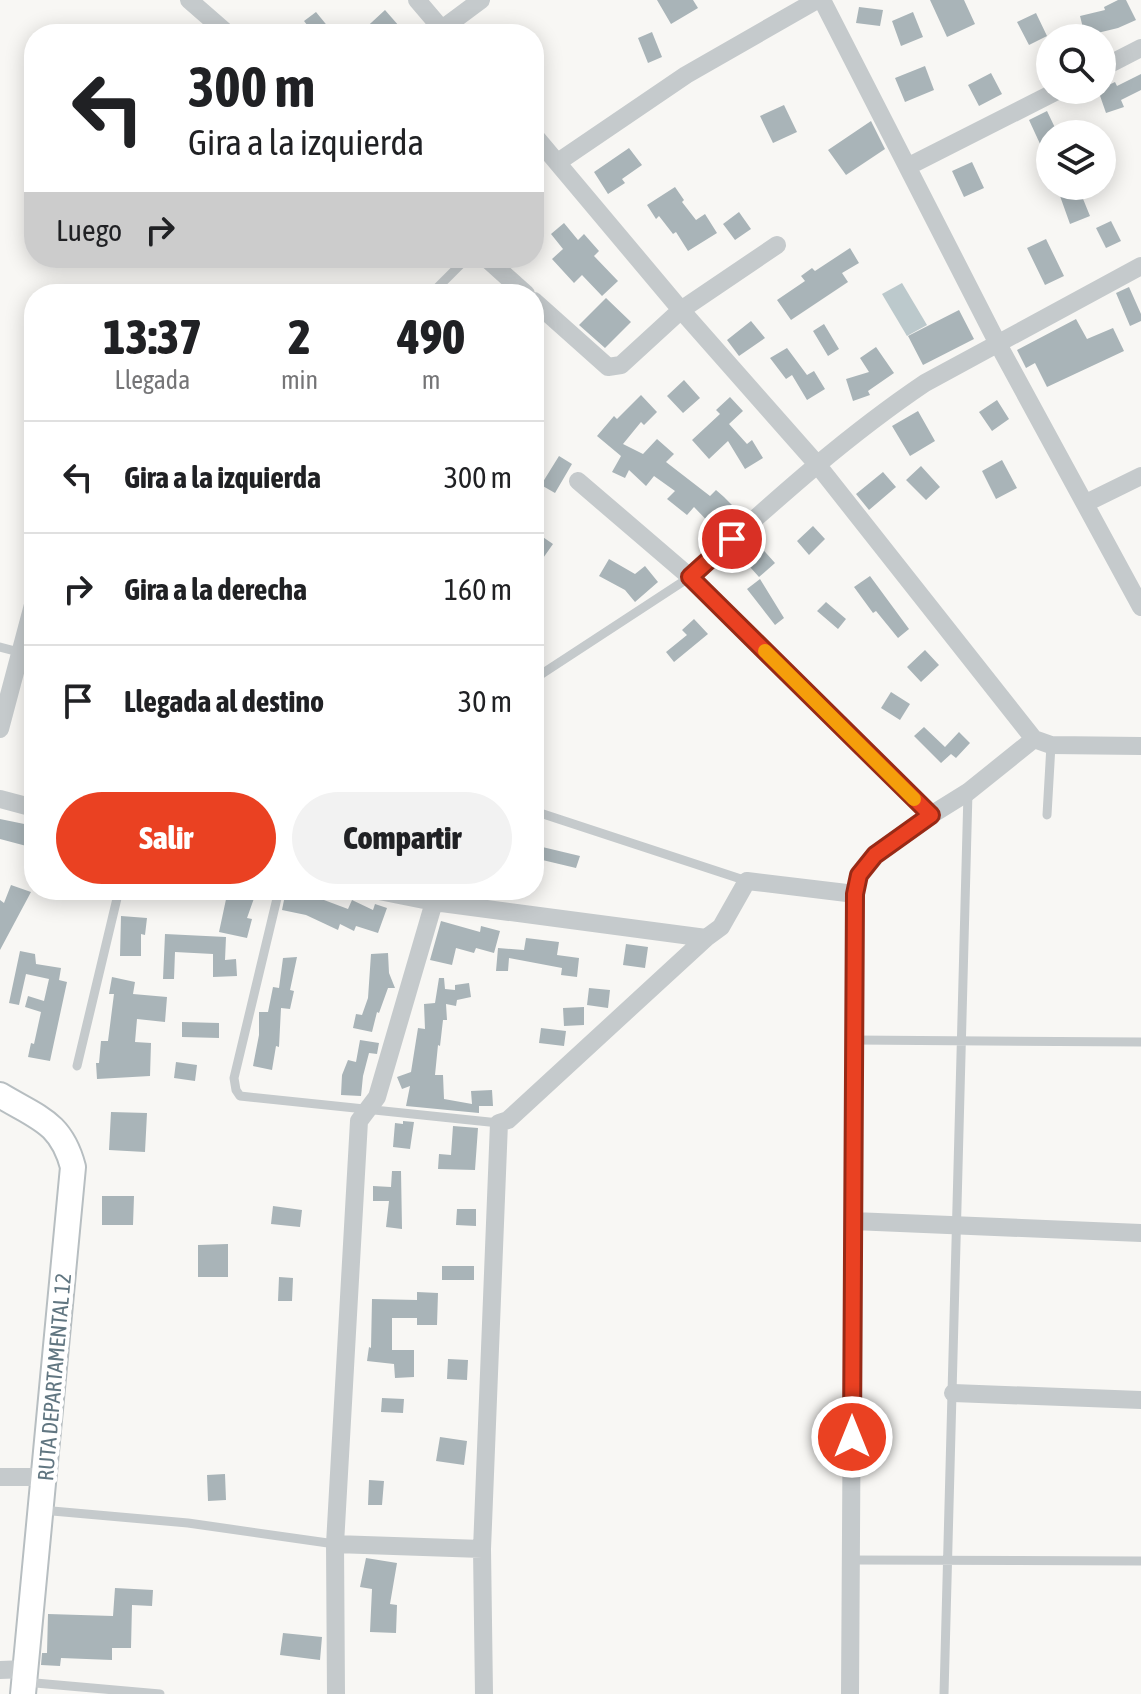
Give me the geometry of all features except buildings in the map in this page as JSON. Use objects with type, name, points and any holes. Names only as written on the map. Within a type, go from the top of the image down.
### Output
[{"type":"main road","name":"RUTA DEPARTAMENTAL 12","points":[[0,1095],[55,1129],[67,1144],[73,1167],[24,1682]]},
{"type":"street","points":[[189,0],[217,24]]},
{"type":"street","points":[[417,0],[437,24]]},
{"type":"street","points":[[453,24],[481,0]]},
{"type":"street","points":[[558,162],[686,75],[819,0],[909,166],[998,344],[1141,607]]},
{"type":"street","points":[[1116,61],[1141,48]]},
{"type":"street","points":[[909,166],[1036,102]]},
{"type":"street","points":[[544,146],[681,310],[816,463],[1043,742]]},
{"type":"street","points":[[544,310],[608,367],[621,365],[681,310],[777,245]]},
{"type":"street","points":[[690,577],[816,463],[925,383],[1141,266]]},
{"type":"street","points":[[497,268],[515,284]]},
{"type":"street","points":[[1086,503],[1141,476]]},
{"type":"street","points":[[578,481],[690,577],[931,815]]},
{"type":"street","points":[[0,729],[24,662]]},
{"type":"street","points":[[850,1694],[855,894],[859,875],[875,855],[1043,742],[1141,746]]},
{"type":"street","points":[[0,799],[24,805]]},
{"type":"street","points":[[484,1694],[482,1549],[499,1123],[508,1120],[721,927],[747,881],[855,894]]},
{"type":"street","points":[[336,1694],[335,1544],[359,1121],[377,1097],[434,900]]},
{"type":"street","points":[[461,900],[706,938]]},
{"type":"street","points":[[853,1221],[1141,1233]]},
{"type":"street","points":[[953,1393],[1141,1400]]},
{"type":"street","points":[[0,1477],[45,1477]]},
{"type":"street","points":[[335,1544],[482,1549]]},
{"type":"street","points":[[0,1670],[24,1682]]},
{"type":"lane","points":[[441,284],[457,268]]},
{"type":"lane","points":[[544,672],[690,577]]},
{"type":"lane","points":[[0,647],[24,653]]},
{"type":"lane","points":[[1043,742],[1047,815]]},
{"type":"lane","points":[[944,1694],[968,792]]},
{"type":"lane","points":[[544,814],[747,881]]},
{"type":"lane","points":[[77,1066],[117,900]]},
{"type":"lane","points":[[277,900],[234,1078],[240,1096],[499,1123]]},
{"type":"lane","points":[[854,1040],[1141,1042]]},
{"type":"lane","points":[[41,1510],[188,1523],[335,1544]]},
{"type":"lane","points":[[851,1560],[1141,1561]]},
{"type":"lane","points":[[24,1682],[160,1694]]},
{"type":"shaded area","points":[[902,283],[927,325],[907,336],[882,294]]},
{"type":"slow traffic","points":[[765,651],[914,799]]},
{"type":"route","points":[[732,539],[690,577],[931,815],[875,855],[859,875],[855,894],[852,1437]]}]
